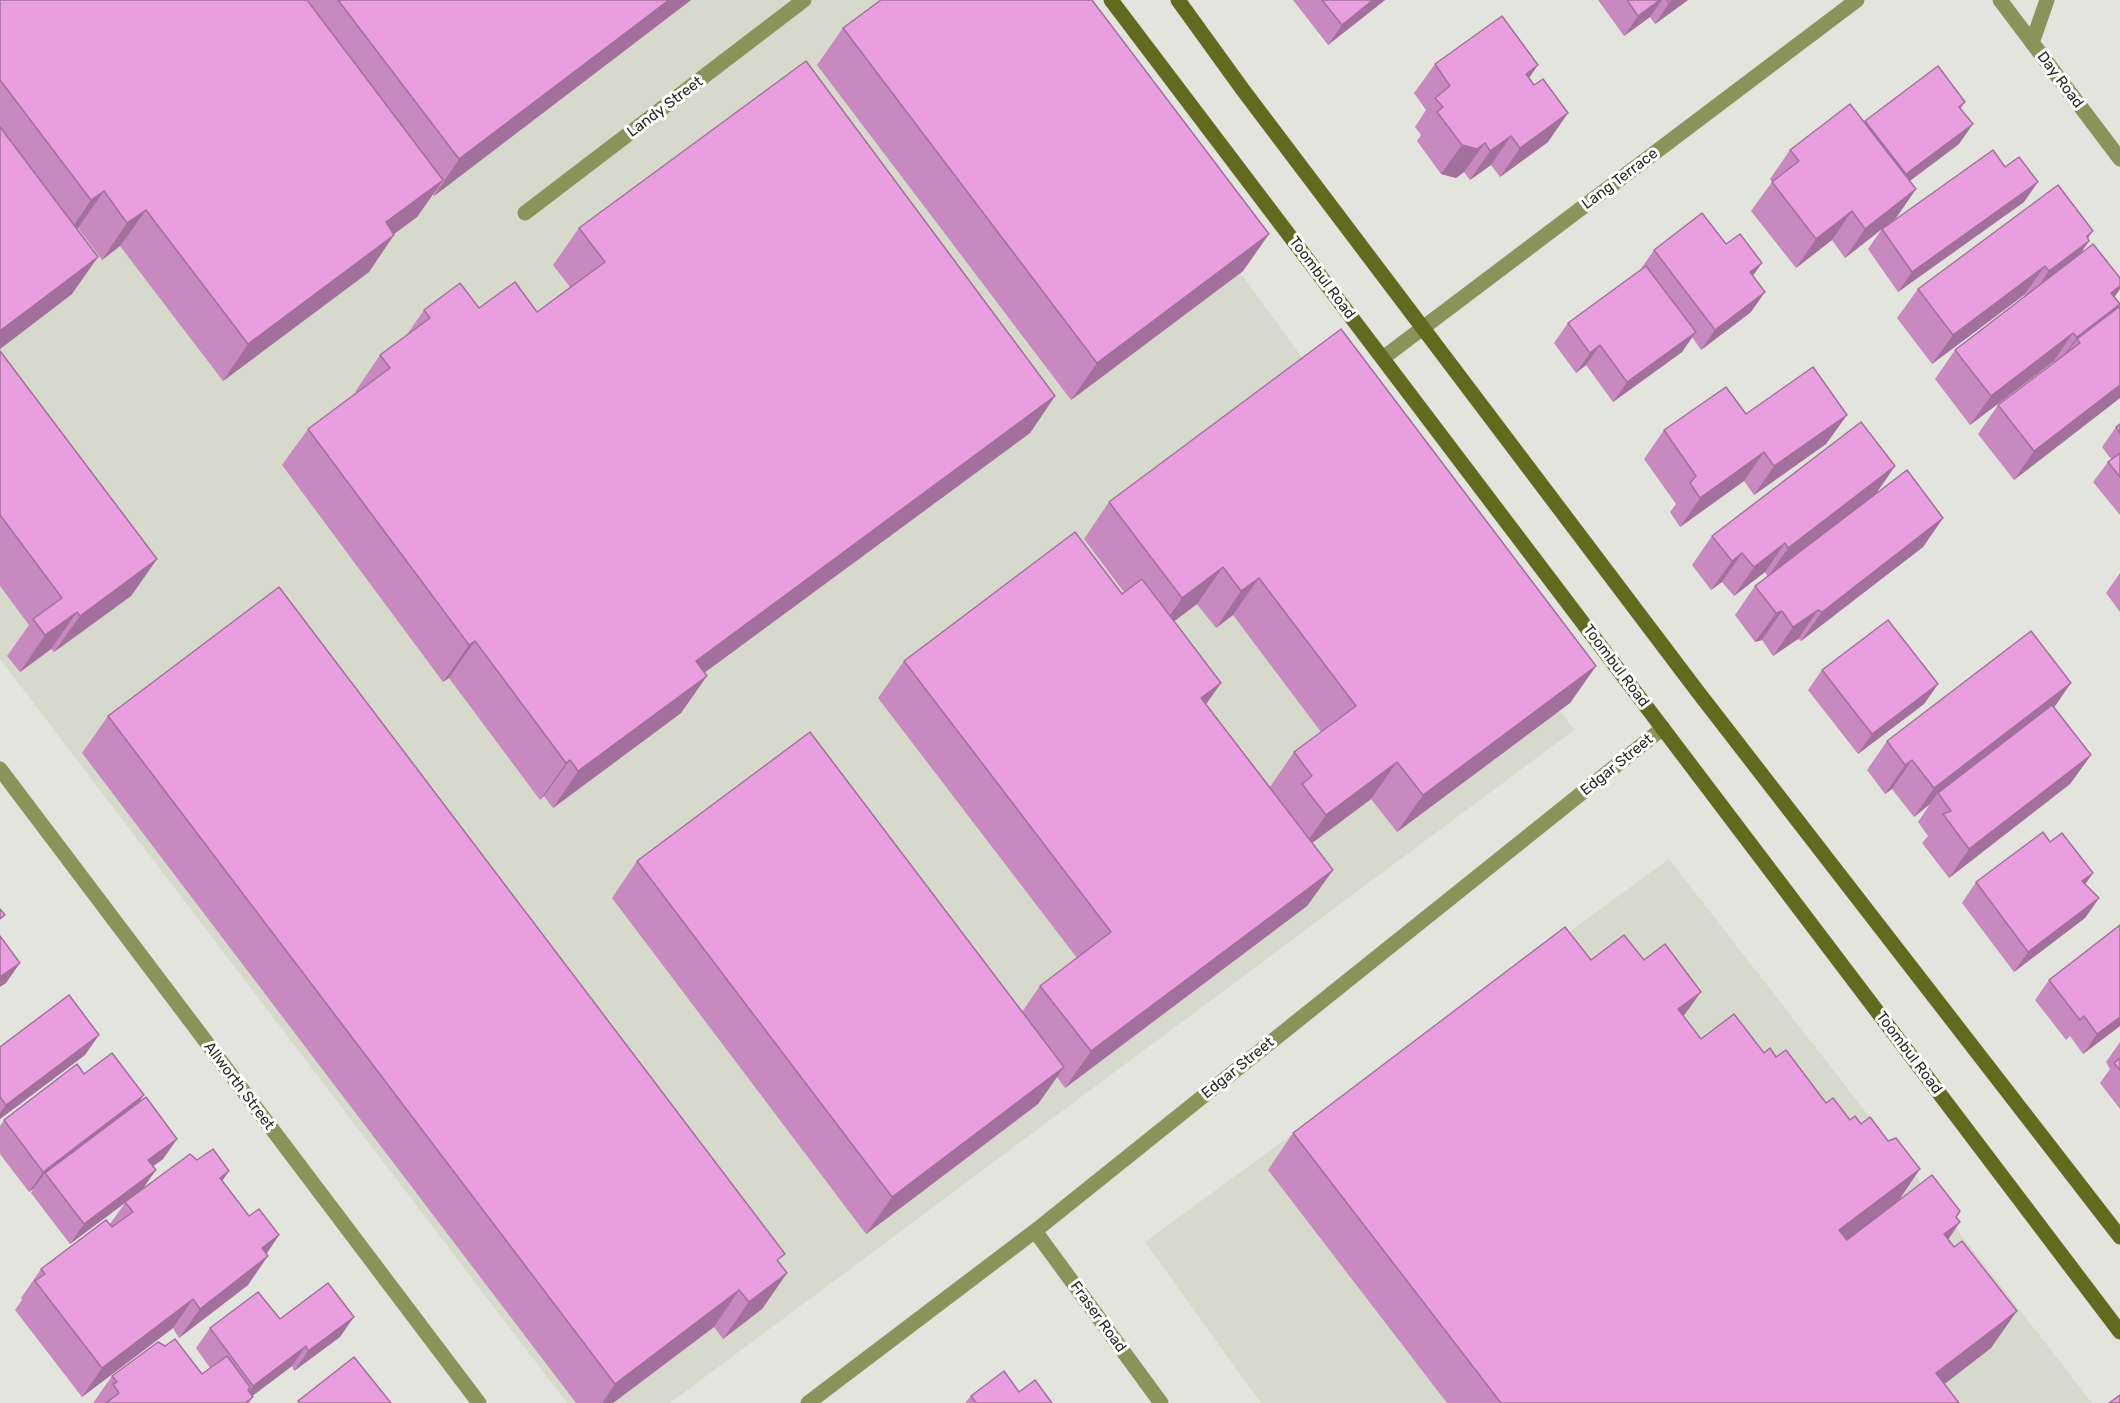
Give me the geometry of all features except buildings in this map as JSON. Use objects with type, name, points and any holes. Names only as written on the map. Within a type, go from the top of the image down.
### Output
[{"type":"main road","name":"Toombul Road","points":[[1111,0],[2120,1332]]},
{"type":"main road","points":[[1178,0],[1243,90],[1698,692],[2120,1237]]},
{"type":"street","name":"Landy Street","points":[[525,213],[804,0]]},
{"type":"street","name":"Lang Terrace","points":[[1383,358],[1857,0]]},
{"type":"street","name":"Day Road","points":[[2000,0],[2120,159]]},
{"type":"street","points":[[2032,43],[2047,0]]},
{"type":"street","name":"Edgar Street","points":[[808,1403],[1035,1231],[1663,728]]},
{"type":"street","name":"Allworth Street","points":[[0,769],[479,1403]]},
{"type":"street","name":"Fraser Road","points":[[1035,1231],[1161,1403]]},
{"type":"shaded area","points":[[0,0],[1041,0],[1574,730],[670,1403],[567,1403],[0,659]]},
{"type":"shaded area","points":[[1669,859],[2092,1403],[1261,1403],[1145,1242]]}]
